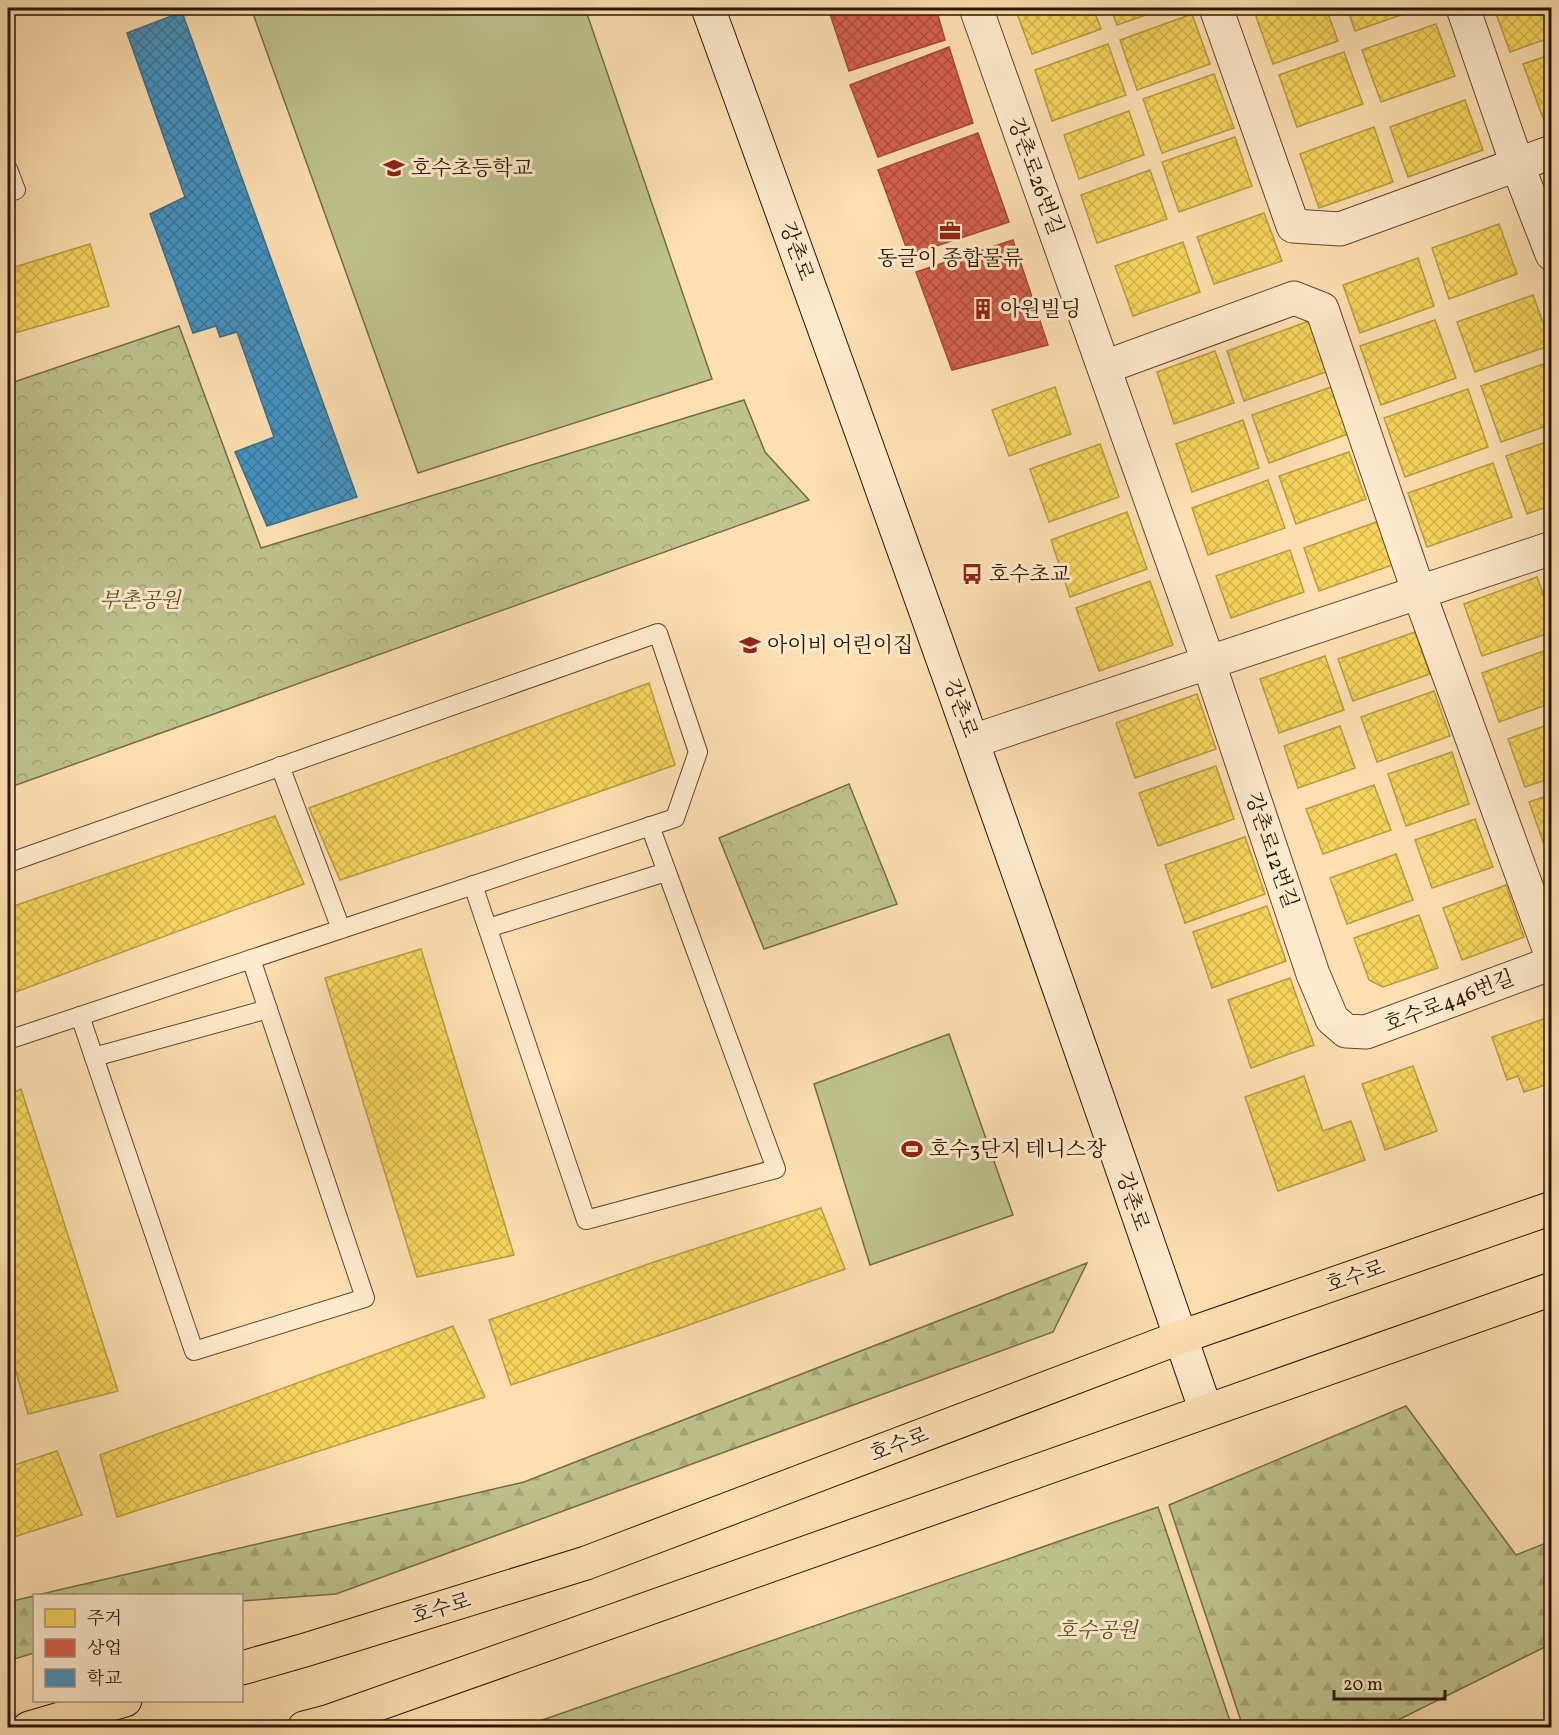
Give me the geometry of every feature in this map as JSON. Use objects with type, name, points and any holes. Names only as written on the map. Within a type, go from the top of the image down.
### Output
[{"type":"main road","name":"호수로","points":[[243,1668],[586,1563],[1181,1337],[1551,1208]]},
{"type":"main road","points":[[304,1728],[327,1722],[1551,1289]]},
{"type":"main road","points":[[29,1728],[121,1702]]},
{"type":"street","name":"강촌로","points":[[708,8],[973,741],[1206,1411]]},
{"type":"street","name":"강촌로26번길","points":[[976,8],[1101,356]]},
{"type":"street","points":[[1216,8],[1293,225],[1340,229],[1551,152]]},
{"type":"street","points":[[1463,8],[1551,254]]},
{"type":"street","points":[[1101,356],[1294,298],[1322,309],[1419,593],[1551,957]]},
{"type":"street","name":"강촌로12번길","points":[[1101,356],[1209,661],[1314,974],[1332,1019],[1346,1031]]},
{"type":"street","points":[[973,741],[1551,548]]},
{"type":"street","name":"호수로446번길","points":[[1346,1031],[1366,1032],[1551,963]]},
{"type":"lane","points":[[8,169],[16,190],[8,193]]},
{"type":"lane","points":[[8,863],[658,633],[698,752],[675,818],[8,1040]]},
{"type":"lane","points":[[280,766],[341,929]]},
{"type":"lane","points":[[473,885],[586,1221],[776,1169],[650,826]]},
{"type":"lane","points":[[488,928],[666,872]]},
{"type":"lane","points":[[80,1016],[194,1351],[365,1298],[250,959]]},
{"type":"lane","points":[[94,1057],[268,1009]]},
{"type":"green space","points":[[251,8],[585,8],[712,379],[418,473]]},
{"type":"green space","name":"부촌공원","points":[[179,326],[261,548],[744,400],[765,452],[809,500],[8,788],[8,384]]},
{"type":"green space","points":[[849,784],[897,904],[764,949],[719,838]]},
{"type":"green space","name":"호수3단지 테니스장","points":[[949,1034],[1013,1215],[870,1265],[814,1084]]},
{"type":"green space","points":[[1087,1263],[1053,1332],[336,1594],[243,1601],[243,1594],[41,1594],[524,1482]]},
{"type":"green space","points":[[1406,1406],[1516,1555],[1551,1541],[1551,1644],[1384,1727],[1243,1727],[1169,1505]]},
{"type":"green space","name":"호수공원","points":[[1158,1507],[1232,1727],[522,1727]]},
{"type":"green space","points":[[33,1596],[33,1653],[8,1661],[8,1602]]},
{"type":"building: 주거","points":[[1015,8],[1093,8],[1101,29],[1032,54]]},
{"type":"building: 주거","points":[[1111,8],[1166,8],[1117,25]]},
{"type":"building: 주거","points":[[1253,8],[1326,8],[1338,41],[1273,64]]},
{"type":"building: 주거","points":[[1347,8],[1421,8],[1355,31]]},
{"type":"building: 주거","points":[[1494,8],[1552,8],[1552,37],[1510,52]]},
{"type":"building: 주거","points":[[1192,14],[1210,64],[1137,90],[1120,40]]},
{"type":"building: 주거","points":[[1436,24],[1455,76],[1381,102],[1362,50]]},
{"type":"building: 주거","points":[[1108,44],[1126,95],[1052,121],[1035,70]]},
{"type":"building: 주거","points":[[1344,52],[1363,104],[1297,127],[1279,75]]},
{"type":"building: 주거","points":[[1552,54],[1552,127],[1543,118],[1523,64]]},
{"type":"building: 주거","points":[[1214,74],[1234,128],[1162,153],[1143,99]]},
{"type":"building: 주거","points":[[1465,100],[1483,150],[1408,177],[1390,127]]},
{"type":"building: 주거","points":[[1129,111],[1144,155],[1079,179],[1064,135]]},
{"type":"building: 주거","points":[[1374,127],[1393,182],[1319,208],[1300,154]]},
{"type":"building: 주거","points":[[1235,137],[1252,186],[1179,212],[1162,162]]},
{"type":"building: 주거","points":[[1150,170],[1167,219],[1097,243],[1081,195]]},
{"type":"building: 주거","points":[[1264,213],[1282,261],[1214,284],[1197,237]]},
{"type":"building: 주거","points":[[1499,224],[1517,274],[1449,299],[1432,248]]},
{"type":"building: 주거","points":[[1183,242],[1200,292],[1133,316],[1115,266]]},
{"type":"building: 주거","points":[[90,244],[109,306],[8,335],[8,269]]},
{"type":"building: 주거","points":[[1418,258],[1434,306],[1360,333],[1343,285]]},
{"type":"building: 주거","points":[[1533,295],[1551,345],[1475,372],[1457,322]]},
{"type":"building: 주거","points":[[1435,320],[1456,378],[1381,405],[1360,346]]},
{"type":"building: 주거","points":[[1309,321],[1326,372],[1244,401],[1227,351]]},
{"type":"building: 주거","points":[[1215,351],[1234,403],[1174,424],[1157,372]]},
{"type":"building: 주거","points":[[1552,361],[1552,424],[1501,442],[1481,386]]},
{"type":"building: 주거","points":[[1055,387],[1071,434],[1009,456],[992,410]]},
{"type":"building: 주거","points":[[1331,387],[1348,434],[1269,463],[1252,415]]},
{"type":"building: 주거","points":[[1468,389],[1488,447],[1405,477],[1384,418]]},
{"type":"building: 주거","points":[[1243,420],[1259,468],[1192,492],[1176,444]]},
{"type":"building: 주거","points":[[1552,440],[1552,505],[1527,514],[1506,456]]},
{"type":"building: 주거","points":[[1100,444],[1119,497],[1049,522],[1030,469]]},
{"type":"building: 주거","points":[[1349,452],[1366,499],[1296,524],[1279,476]]},
{"type":"building: 주거","points":[[1493,463],[1512,517],[1427,547],[1408,493]]},
{"type":"building: 주거","points":[[1268,480],[1285,528],[1208,555],[1192,508]]},
{"type":"building: 주거","points":[[1127,512],[1147,569],[1070,597],[1051,540]]},
{"type":"building: 주거","points":[[1379,521],[1395,564],[1319,591],[1304,548]]},
{"type":"building: 주거","points":[[1290,550],[1304,592],[1231,618],[1216,576]]},
{"type":"building: 주거","points":[[1537,577],[1552,619],[1552,632],[1482,656],[1464,604]]},
{"type":"building: 주거","points":[[1150,581],[1173,645],[1099,671],[1076,608]]},
{"type":"building: 주거","points":[[1415,632],[1430,674],[1353,701],[1338,659]]},
{"type":"building: 주거","points":[[1552,648],[1552,703],[1499,722],[1482,673]]},
{"type":"building: 주거","points":[[1325,656],[1344,710],[1279,733],[1260,679]]},
{"type":"building: 주거","points":[[649,683],[675,765],[340,880],[309,808]]},
{"type":"building: 주거","points":[[1434,691],[1450,736],[1377,762],[1361,717]]},
{"type":"building: 주거","points":[[1197,694],[1216,749],[1135,778],[1116,723]]},
{"type":"building: 주거","points":[[1552,723],[1552,778],[1525,787],[1508,739]]},
{"type":"building: 주거","points":[[1340,726],[1355,768],[1298,788],[1284,746]]},
{"type":"building: 주거","points":[[1452,752],[1469,804],[1406,826],[1388,774]]},
{"type":"building: 주거","points":[[1216,766],[1234,819],[1158,846],[1139,793]]},
{"type":"building: 주거","points":[[1374,785],[1391,830],[1323,854],[1306,809]]},
{"type":"building: 주거","points":[[1552,794],[1552,848],[1546,850],[1529,802]]},
{"type":"building: 주거","points":[[275,816],[304,884],[8,995],[8,908]]},
{"type":"building: 주거","points":[[1475,819],[1493,867],[1432,888],[1415,840]]},
{"type":"building: 주거","points":[[1245,837],[1265,894],[1185,923],[1165,865]]},
{"type":"building: 주거","points":[[1396,854],[1413,900],[1347,924],[1330,878]]},
{"type":"building: 주거","points":[[1506,885],[1524,937],[1462,960],[1443,908]]},
{"type":"building: 주거","points":[[1267,906],[1286,961],[1212,988],[1193,932]]},
{"type":"building: 주거","points":[[1419,915],[1438,968],[1383,987],[1369,980],[1354,938]]},
{"type":"building: 주거","points":[[421,949],[514,1255],[417,1277],[325,978]]},
{"type":"building: 주거","points":[[1290,978],[1314,1045],[1251,1068],[1228,1000]]},
{"type":"building: 주거","points":[[1552,1016],[1552,1083],[1524,1092],[1518,1076],[1507,1080],[1492,1037]]},
{"type":"building: 주거","points":[[1413,1066],[1437,1131],[1385,1150],[1362,1084]]},
{"type":"building: 주거","points":[[1304,1076],[1323,1131],[1351,1121],[1365,1160],[1278,1191],[1245,1097]]},
{"type":"building: 주거","points":[[21,1089],[118,1391],[28,1414],[8,1343],[8,1095]]},
{"type":"building: 주거","points":[[821,1208],[845,1269],[678,1329],[511,1385],[489,1320],[654,1262]]},
{"type":"building: 주거","points":[[453,1326],[485,1397],[117,1517],[100,1455]]},
{"type":"building: 주거","points":[[57,1451],[82,1515],[8,1539],[8,1467]]},
{"type":"building: 상업","points":[[828,8],[936,8],[945,40],[849,71]]},
{"type":"building: 상업","points":[[949,47],[973,123],[878,157],[850,85]]},
{"type":"building: 상업","points":[[978,133],[1009,222],[909,255],[878,170]]},
{"type":"building: 상업","name":"아원빌딩","points":[[1013,240],[1048,345],[952,370],[916,272]]},
{"type":"building: 학교","points":[[182,12],[357,497],[267,526],[235,452],[274,437],[237,332],[220,337],[216,326],[193,333],[150,214],[185,197],[127,33]]},
{"type":"place","name":"호수초등학교","points":[[394,168]]},
{"type":"place","name":"동글이 종합물류","points":[[950,231]]},
{"type":"place","name":"아원빌딩","points":[[983,309]]},
{"type":"place","name":"호수초교","points":[[972,574]]},
{"type":"place","name":"아이비 어린이집","points":[[750,645]]},
{"type":"place","name":"호수3단지 테니스장","points":[[912,1149]]}]
